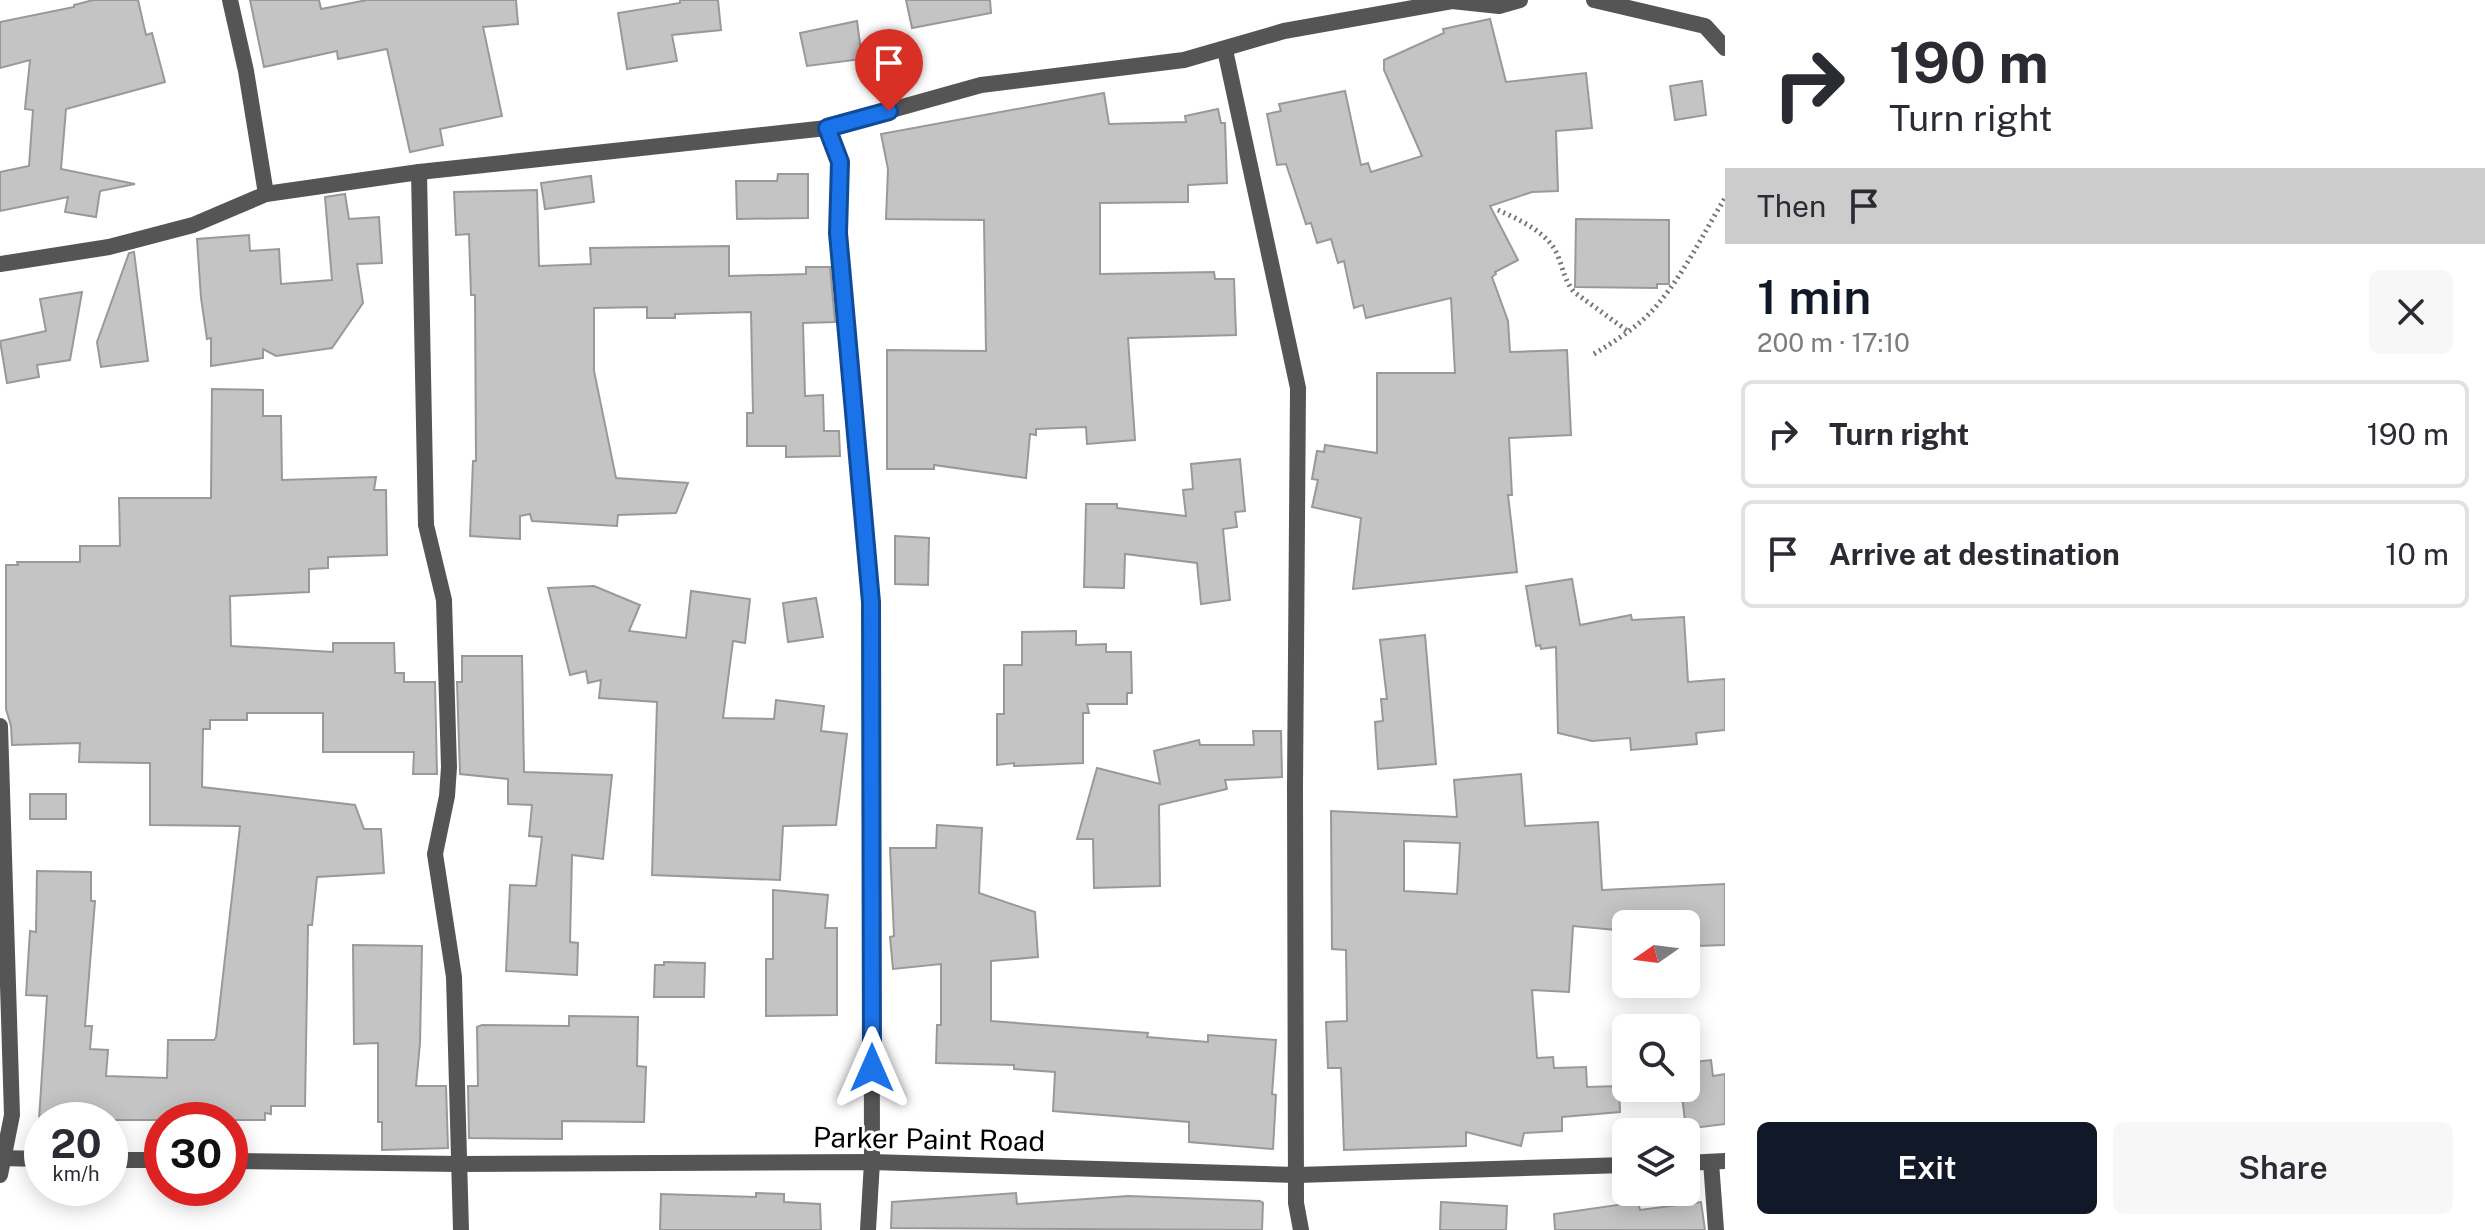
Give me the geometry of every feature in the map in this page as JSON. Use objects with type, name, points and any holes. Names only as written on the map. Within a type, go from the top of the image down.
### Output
[{"type":"street","points":[[230,0],[246,71],[266,194]]},
{"type":"street","points":[[0,264],[123,244],[193,225],[266,194],[419,172],[827,128],[981,85],[1184,60],[1284,31],[1452,1],[1499,6],[1520,0]]},
{"type":"street","points":[[1594,0],[1705,26],[1725,48]]},
{"type":"street","points":[[1225,50],[1298,388],[1296,1203],[1301,1230]]},
{"type":"street","points":[[827,128],[840,162],[838,233],[871,602],[872,1162],[868,1230]]},
{"type":"street","points":[[419,172],[426,525],[444,600],[449,767],[447,796],[435,854],[454,977],[461,1230]]},
{"type":"street","points":[[0,726],[12,1115],[1,1164],[24,1161]]},
{"type":"street","name":"Parker Paint Road","points":[[248,1161],[459,1164],[872,1162],[1297,1175],[1612,1165]]},
{"type":"street","points":[[1716,1230],[1718,1161]]},
{"type":"path","points":[[1594,354],[1629,332],[1657,306],[1684,268],[1725,198]]},
{"type":"path","points":[[1498,210],[1545,236],[1557,252],[1567,284],[1574,292],[1629,332]]},
{"type":"building","points":[[93,0],[138,0],[146,35],[152,33],[165,82],[66,109],[61,169],[135,184],[100,191],[96,217],[65,212],[68,197],[0,211],[0,172],[29,166],[33,110],[25,109],[30,60],[0,68],[0,22],[74,7]]},
{"type":"building","points":[[250,0],[319,0],[321,9],[367,0],[516,0],[518,24],[483,27],[502,116],[440,129],[443,145],[410,152],[387,49],[338,59],[337,51],[264,67]]},
{"type":"building","points":[[680,0],[718,0],[721,30],[672,35],[677,61],[627,69],[618,13],[680,3]]},
{"type":"building","points":[[906,0],[990,0],[991,13],[912,28]]},
{"type":"building","points":[[1490,19],[1506,82],[1586,73],[1592,128],[1556,131],[1558,191],[1532,192],[1490,206],[1518,260],[1495,272],[1492,277],[1508,321],[1510,352],[1567,350],[1571,435],[1509,438],[1512,495],[1508,495],[1517,572],[1353,589],[1361,518],[1312,507],[1318,480],[1312,479],[1317,451],[1324,452],[1325,445],[1377,453],[1377,373],[1455,373],[1451,298],[1366,318],[1363,305],[1354,308],[1344,261],[1338,263],[1331,239],[1317,243],[1311,223],[1306,224],[1286,164],[1277,165],[1267,114],[1281,111],[1279,104],[1345,91],[1361,165],[1368,163],[1371,172],[1422,156],[1384,70],[1384,60],[1444,33],[1443,29]]},
{"type":"building","points":[[857,21],[862,59],[807,66],[800,33]]},
{"type":"building","points":[[1702,81],[1706,115],[1675,120],[1670,86]]},
{"type":"building","points":[[1104,93],[1109,124],[1186,122],[1185,116],[1218,109],[1221,123],[1225,123],[1227,183],[1188,185],[1188,202],[1100,203],[1100,274],[1214,272],[1215,279],[1234,279],[1236,335],[1128,338],[1135,440],[1087,444],[1086,427],[1036,429],[1036,435],[1030,434],[1026,478],[934,465],[934,469],[887,469],[887,350],[986,351],[984,220],[886,219],[888,169],[881,134]]},
{"type":"building","points":[[778,174],[808,174],[808,218],[737,219],[736,181],[777,181]]},
{"type":"building","points":[[591,176],[594,202],[545,209],[541,183]]},
{"type":"building","points":[[537,190],[539,266],[591,264],[590,248],[729,246],[729,276],[806,274],[806,267],[830,267],[835,322],[803,323],[805,396],[823,395],[824,431],[839,431],[840,456],[786,457],[786,446],[747,446],[747,413],[753,413],[751,312],[647,318],[647,307],[594,308],[594,371],[616,478],[688,483],[676,513],[618,515],[617,526],[532,521],[530,514],[520,516],[520,539],[470,536],[473,461],[476,461],[475,295],[471,295],[469,234],[456,235],[454,192]]},
{"type":"building","points":[[345,194],[349,219],[379,217],[382,263],[357,264],[363,303],[332,348],[276,356],[263,349],[263,358],[211,366],[211,338],[207,339],[201,298],[197,239],[249,235],[250,251],[279,249],[281,284],[332,280],[325,197]]},
{"type":"building","points":[[1576,219],[1669,220],[1669,284],[1657,284],[1657,288],[1575,287]]},
{"type":"building","points":[[134,252],[148,361],[101,367],[97,342],[129,253]]},
{"type":"building","points":[[82,292],[70,360],[37,365],[39,377],[7,383],[0,341],[46,331],[40,299]]},
{"type":"building","points":[[212,389],[263,390],[263,416],[281,416],[282,480],[376,477],[374,490],[386,490],[387,555],[328,557],[328,568],[309,569],[309,592],[230,596],[231,646],[333,652],[333,643],[394,643],[395,673],[404,673],[404,682],[435,682],[437,774],[413,774],[414,752],[323,752],[323,713],[247,713],[247,720],[210,720],[210,729],[203,729],[202,787],[355,805],[364,829],[381,829],[384,873],[317,877],[312,925],[308,925],[305,1106],[271,1106],[271,1114],[265,1113],[265,1120],[248,1120],[248,1102],[144,1102],[144,1120],[128,1120],[128,1102],[40,1102],[47,996],[26,995],[30,931],[36,932],[37,871],[91,872],[91,901],[95,901],[85,1026],[92,1026],[90,1049],[108,1050],[106,1076],[167,1078],[168,1040],[214,1040],[216,1037],[240,826],[150,825],[150,763],[79,762],[80,743],[12,745],[6,709],[6,565],[18,565],[17,562],[80,562],[80,546],[120,546],[119,498],[211,498]]},
{"type":"building","points":[[1240,459],[1245,511],[1235,512],[1237,527],[1223,529],[1230,600],[1201,604],[1197,563],[1125,554],[1124,588],[1084,587],[1086,504],[1117,504],[1117,508],[1186,516],[1183,490],[1193,489],[1191,464]]},
{"type":"building","points":[[895,536],[929,538],[928,585],[895,584]]},
{"type":"building","points":[[1572,579],[1580,625],[1631,615],[1632,620],[1684,617],[1688,682],[1725,679],[1725,730],[1696,733],[1697,744],[1631,750],[1630,738],[1592,741],[1558,733],[1556,647],[1541,649],[1540,645],[1536,646],[1526,586]]},
{"type":"building","points":[[594,586],[640,605],[629,631],[686,638],[691,591],[750,599],[745,643],[733,641],[723,718],[774,719],[776,700],[824,706],[821,731],[847,734],[836,825],[783,826],[780,880],[652,875],[657,702],[599,698],[601,680],[588,683],[586,671],[570,675],[548,588]]},
{"type":"building","points":[[816,598],[823,637],[788,642],[783,603]]},
{"type":"building","points":[[1076,631],[1076,645],[1106,644],[1106,652],[1131,652],[1132,693],[1127,693],[1127,704],[1087,704],[1089,713],[1083,713],[1083,763],[997,765],[997,714],[1004,714],[1004,665],[1022,665],[1022,632]]},
{"type":"building","points":[[1425,635],[1436,764],[1378,769],[1375,722],[1383,721],[1381,699],[1387,699],[1380,640]]},
{"type":"building","points":[[462,656],[522,656],[524,772],[612,775],[603,859],[572,855],[570,942],[578,943],[577,975],[506,971],[510,885],[536,886],[542,837],[529,836],[532,805],[508,804],[508,779],[460,774],[457,682],[462,682]]},
{"type":"building","points":[[1253,731],[1281,731],[1282,777],[1225,780],[1227,789],[1159,805],[1160,886],[1094,888],[1093,839],[1077,839],[1097,768],[1160,784],[1154,751],[1199,740],[1200,745],[1254,745]]},
{"type":"building","points":[[1521,774],[1525,826],[1598,822],[1602,890],[1725,884],[1725,945],[1700,946],[1700,910],[1612,910],[1612,930],[1573,926],[1569,992],[1532,990],[1537,1058],[1553,1057],[1554,1068],[1586,1067],[1587,1087],[1612,1086],[1612,1102],[1620,1102],[1620,1112],[1562,1117],[1562,1131],[1524,1133],[1521,1146],[1466,1132],[1466,1146],[1344,1150],[1341,1068],[1328,1068],[1326,1022],[1347,1021],[1346,950],[1332,949],[1331,811],[1457,817],[1454,780]],"holes":[[[1404,841],[1460,843],[1457,894],[1404,891]]]},
{"type":"building","points":[[30,794],[66,794],[66,819],[30,819]]},
{"type":"building","points":[[937,825],[982,828],[979,893],[1035,912],[1038,957],[991,961],[991,1021],[1148,1033],[1147,1037],[1208,1042],[1208,1035],[1276,1040],[1272,1094],[1276,1095],[1273,1149],[1189,1142],[1189,1122],[1053,1111],[1055,1072],[1014,1069],[1014,1065],[936,1063],[937,1025],[941,1025],[941,964],[893,969],[890,848],[936,848]]},
{"type":"building","points":[[773,890],[828,895],[825,928],[837,928],[837,1015],[766,1016],[766,959],[773,959]]},
{"type":"building","points":[[353,945],[422,946],[416,1086],[446,1086],[448,1148],[382,1150],[382,1122],[378,1122],[378,1043],[354,1044]]},
{"type":"building","points":[[664,962],[705,963],[704,997],[654,997],[655,965],[664,965]]},
{"type":"building","points":[[569,1016],[638,1017],[637,1066],[646,1067],[644,1122],[562,1121],[562,1139],[469,1138],[468,1086],[478,1086],[477,1027],[569,1026]]},
{"type":"building","points":[[1711,1060],[1713,1076],[1725,1074],[1725,1124],[1700,1127],[1700,1118],[1685,1118],[1683,1102],[1700,1102],[1700,1061]]},
{"type":"building","points":[[756,1193],[784,1194],[784,1202],[820,1204],[821,1230],[660,1230],[661,1194],[756,1197]]},
{"type":"building","points":[[1016,1193],[1017,1204],[1128,1196],[1260,1201],[1263,1203],[1262,1230],[891,1228],[892,1202]]},
{"type":"building","points":[[1441,1202],[1507,1206],[1506,1230],[1440,1230]]},
{"type":"building","points":[[1701,1202],[1705,1230],[1555,1230],[1554,1214],[1612,1206],[1639,1206],[1640,1210],[1700,1206]]},
{"type":"route","points":[[872,1068],[871,602],[838,233],[840,162],[827,128],[889,111]]}]
